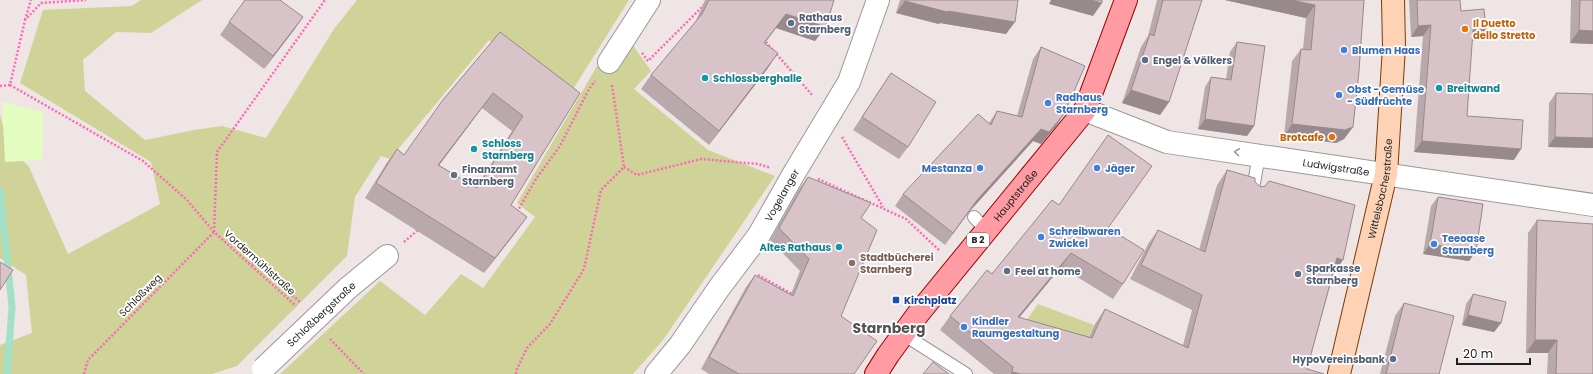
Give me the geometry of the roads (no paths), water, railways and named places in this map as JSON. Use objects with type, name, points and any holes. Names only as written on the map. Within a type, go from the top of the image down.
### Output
[{"type":"main road","name":"Hauptstraße","points":[[876,374],[980,224],[1085,110],[1126,0]]},
{"type":"street","points":[[603,71],[649,0]]},
{"type":"street","name":"Vogelanger","points":[[656,374],[680,345],[719,288],[759,235],[849,82],[878,0]]},
{"type":"street","name":"Wittelsbacherstraße","points":[[1340,374],[1386,174],[1394,47],[1393,0]]},
{"type":"street","name":"Ludwigstraße","points":[[1085,110],[1167,142],[1593,205]]},
{"type":"street","name":"Schloßbergstraße","points":[[260,371],[348,288],[387,256]]},
{"type":"lane","points":[[1252,194],[1259,156]]},
{"type":"lane","points":[[903,334],[966,374]]},
{"type":"waterway","points":[[0,190],[12,307],[7,374]]},
{"type":"place","name":"Rathaus Starnberg","points":[[791,23]]},
{"type":"place","name":"Il Duetto dello Stretto","points":[[1465,29]]},
{"type":"place","name":"Blumen Haas","points":[[1344,50]]},
{"type":"place","name":"Engel & Völkers","points":[[1145,60]]},
{"type":"place","name":"Schlossberghalle","points":[[705,78]]},
{"type":"place","name":"Breitwand","points":[[1439,88]]},
{"type":"place","name":"Obst - Gemüse - Südfrüchte","points":[[1339,95]]},
{"type":"place","name":"Radhaus Starnberg","points":[[1048,103]]},
{"type":"place","name":"Brotcafe","points":[[1332,137]]},
{"type":"place","name":"Schloss Starnberg","points":[[474,149]]},
{"type":"place","name":"Mestanza","points":[[980,168]]},
{"type":"place","name":"Jäger","points":[[1097,168]]},
{"type":"place","name":"Finanzamt Starnberg","points":[[454,175]]},
{"type":"place","name":"Schreibwaren Zwickel","points":[[1041,237]]},
{"type":"place","name":"Teeoase Starnberg","points":[[1434,244]]},
{"type":"place","name":"Altes Rathaus","points":[[839,247]]},
{"type":"place","name":"Stadtbücherei Starnberg","points":[[852,263]]},
{"type":"place","name":"Feel at home","points":[[1007,271]]},
{"type":"place","name":"Sparkasse Starnberg","points":[[1298,274]]},
{"type":"place","name":"Kirchplatz","points":[[896,300]]},
{"type":"place","name":"Kindler Raumgestaltung","points":[[964,327]]},
{"type":"place","name":"HypoVereinsbank","points":[[1393,359]]},
{"type":"district","name":"Starnberg","points":[[889,328]]}]
